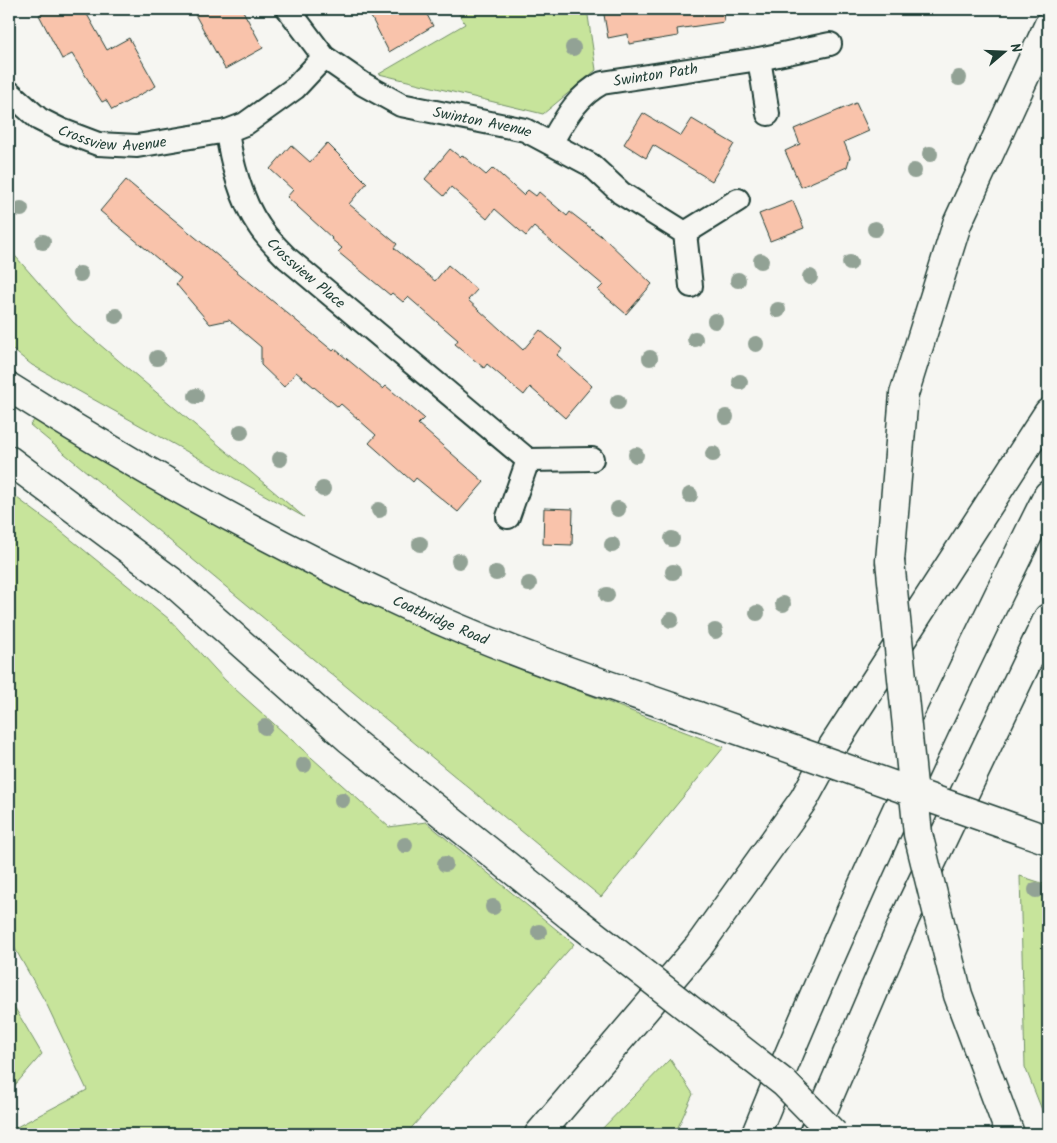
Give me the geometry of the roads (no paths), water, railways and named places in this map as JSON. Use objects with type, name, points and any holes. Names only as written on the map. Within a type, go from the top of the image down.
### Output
[{"type":"highway","points":[[1010,1134],[958,995],[918,834],[890,561],[904,394],[958,224],[1048,26]]},
{"type":"highway","name":"Coatbridge Road","points":[[9,387],[92,440],[196,499],[303,555],[411,608],[560,669],[1048,840]]},
{"type":"highway","points":[[538,1134],[699,946],[804,799],[832,746],[1048,413]]},
{"type":"highway","points":[[9,460],[171,581],[349,739],[570,916],[784,1083],[834,1134]]},
{"type":"highway","points":[[756,1134],[803,1017],[882,838],[1048,495]]},
{"type":"highway","points":[[813,1134],[906,916],[1048,618]]},
{"type":"street","name":"Swinton Avenue","points":[[288,9],[324,57],[363,84],[401,105],[525,130],[591,165],[621,192],[685,233]]},
{"type":"street","name":"Swinton Path","points":[[551,143],[580,99],[590,89],[602,83],[620,78],[759,59],[830,44]]},
{"type":"street","points":[[227,131],[245,124],[281,99],[295,88],[324,57]]},
{"type":"street","points":[[759,59],[768,114]]},
{"type":"street","name":"Crossview Avenue","points":[[9,92],[39,119],[61,130],[109,146],[137,146],[227,131]]},
{"type":"street","name":"Crossview Place","points":[[227,131],[230,149],[248,207],[259,226],[287,258],[528,460]]},
{"type":"street","points":[[691,286],[685,233],[738,200]]},
{"type":"street","points":[[508,517],[528,460],[592,459]]}]
